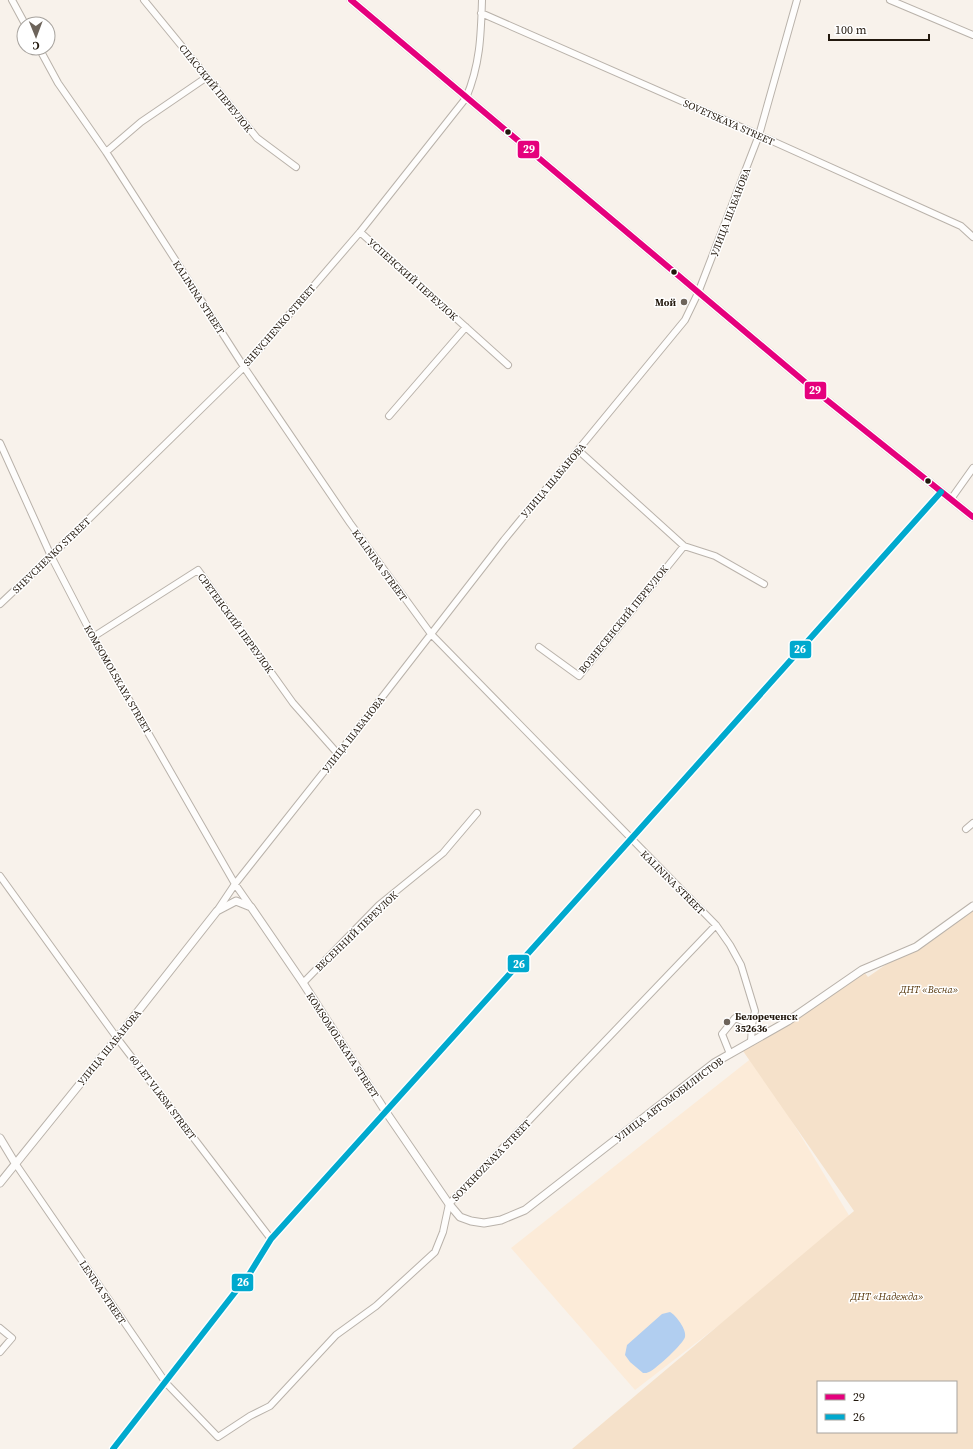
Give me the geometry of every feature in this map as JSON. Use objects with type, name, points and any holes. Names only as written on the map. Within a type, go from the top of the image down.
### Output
[{"type":"street","points":[[12,0],[21,16]]},
{"type":"street","name":"СПАССКИЙ ПЕРЕУЛОК","points":[[144,0],[257,138],[296,167]]},
{"type":"street","points":[[351,0],[818,393],[973,517]]},
{"type":"street","name":"SHEVCHENKO STREET","points":[[0,604],[244,367],[360,232],[466,98],[474,81],[478,59],[482,0]]},
{"type":"street","name":"УЛИЦА ШАБАНОВА","points":[[0,1183],[118,1038],[217,911],[235,884],[504,540],[685,320],[698,293],[759,135],[798,0]]},
{"type":"street","points":[[890,0],[973,35]]},
{"type":"street","name":"SOVETSKAYA STREET","points":[[481,13],[759,135],[961,226],[973,237]]},
{"type":"street","name":"KALININA STREET","points":[[43,56],[58,83],[106,152],[244,367],[350,523],[430,634],[716,925],[730,945],[741,966],[755,1011],[751,1042]]},
{"type":"street","points":[[106,152],[141,122],[206,77]]},
{"type":"street","name":"УСПЕНСКИЙ ПЕРЕУЛОК","points":[[360,232],[508,365]]},
{"type":"street","name":"УСПЕНСКИЙ ПЕРЕУЛОК","points":[[389,416],[466,327]]},
{"type":"street","name":"KOMSOMOLSKAYA STREET","points":[[0,443],[51,556],[93,637],[235,884],[303,983],[386,1112],[449,1204]]},
{"type":"street","points":[[578,450],[684,546],[715,556],[764,584]]},
{"type":"street","points":[[951,499],[973,468]]},
{"type":"street","points":[[114,1449],[250,1273],[271,1239],[941,492]]},
{"type":"street","name":"ВОЗНЕСЕНСКИЙ ПЕРЕУЛОК","points":[[539,647],[579,676],[684,546]]},
{"type":"street","name":"СРЕТЕНСКИЙ ПЕРЕУЛОК","points":[[93,637],[198,570],[293,703],[338,754]]},
{"type":"street","name":"ВЕСЕННИЙ ПЕРЕУЛОК","points":[[303,983],[379,905],[443,853],[477,813]]},
{"type":"street","points":[[966,829],[973,823]]},
{"type":"street","name":"60 LET VLKSM STREET","points":[[0,876],[118,1038],[271,1239]]},
{"type":"street","name":"УЛИЦА ШАБАНОВА","points":[[217,911],[236,901],[251,906]]},
{"type":"street","name":"УЛИЦА АВТОМОБИЛИСТОВ","points":[[449,1204],[460,1217],[471,1221],[484,1223],[501,1220],[525,1210],[714,1063],[788,1021],[862,970],[916,947],[973,906]]},
{"type":"street","name":"SOVKHOZNAYA STREET","points":[[218,1437],[270,1406],[336,1335],[376,1306],[435,1252],[443,1232],[449,1204],[716,925]]},
{"type":"street","points":[[730,1054],[722,1034],[735,1018],[752,1025]]},
{"type":"street","name":"LENINA STREET","points":[[0,1138],[15,1163],[166,1383],[218,1437]]},
{"type":"street","points":[[0,1328],[12,1338],[0,1352]]},
{"type":"shaded area","points":[[753,1057],[853,1222],[635,1390],[511,1248]]},
{"type":"green space","name":"ДНТ «Надежда»","points":[[973,904],[973,1449],[572,1449],[854,1211],[743,1051],[864,972],[868,977]]},
{"type":"water","points":[[670,1312],[680,1323],[685,1337],[680,1345],[653,1370],[643,1373],[630,1362],[625,1355],[627,1345],[662,1314]]},
{"type":"transit line","name":"29","points":[[351,0],[818,393],[973,517]]},
{"type":"transit line","name":"26","points":[[113,1449],[250,1273],[271,1239],[941,492]]},
{"type":"place","name":"Мой","points":[[684,302]]},
{"type":"place","name":"Белореченск 352636","points":[[727,1022]]},
{"type":"park label","name":"ДНТ «Весна»","points":[[929,989]]}]
